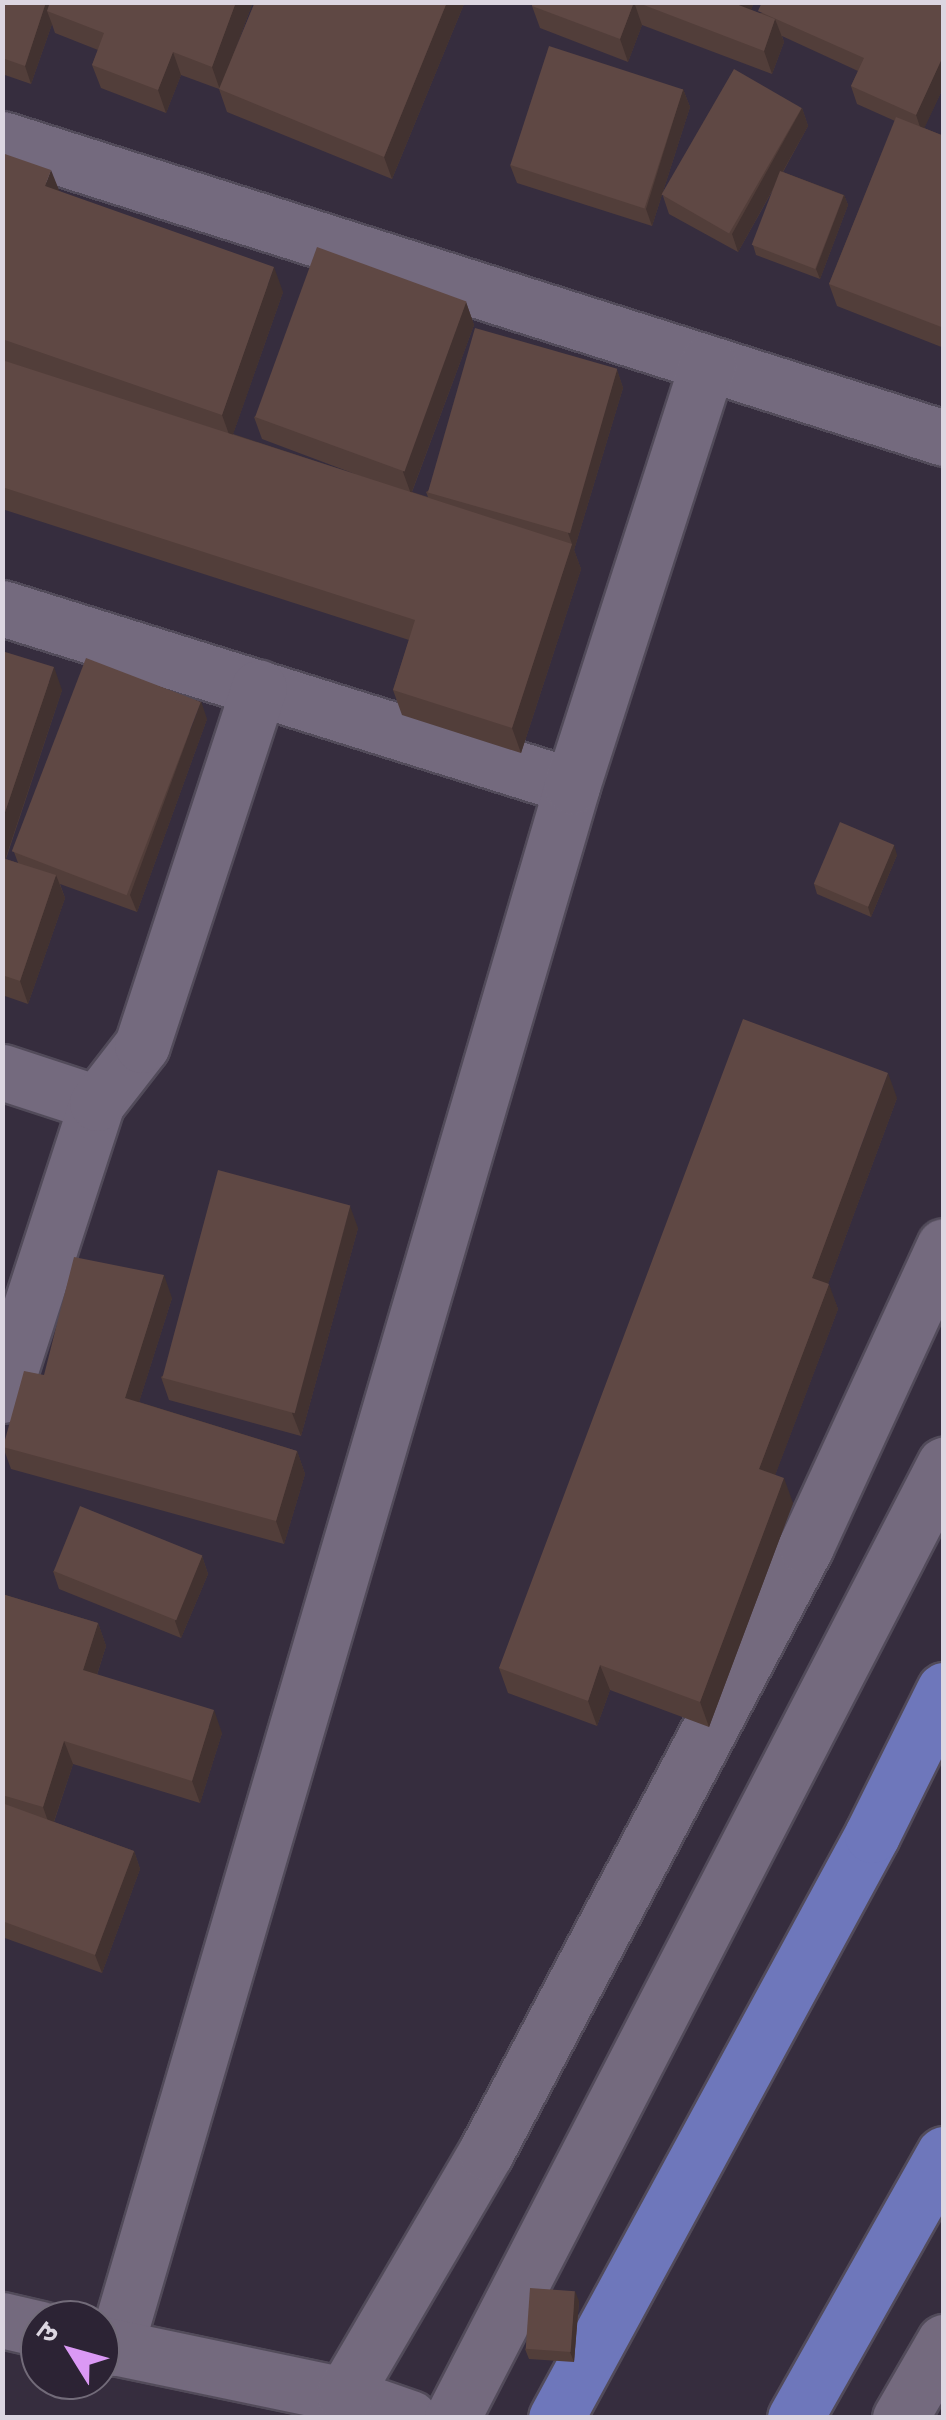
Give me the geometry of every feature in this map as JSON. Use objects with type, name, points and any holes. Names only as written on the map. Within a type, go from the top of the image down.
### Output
[{"type":"highway","points":[[556,2418],[872,1835],[944,1690]]},
{"type":"highway","points":[[794,2418],[944,2154]]},
{"type":"street","points":[[2,138],[944,438]]},
{"type":"street","points":[[120,2306],[572,786],[708,362]]},
{"type":"street","points":[[2,608],[572,786]]},
{"type":"street","points":[[2,1395],[97,1103],[142,1046],[259,688]]},
{"type":"street","points":[[2,1072],[97,1103]]},
{"type":"street","points":[[344,2396],[486,2152],[806,1546],[944,1246]]},
{"type":"street","points":[[452,2418],[944,1465]]},
{"type":"street","points":[[900,2418],[944,2342]]},
{"type":"street","points":[[120,2349],[344,2396],[410,2418]]},
{"type":"building","points":[[2,2],[46,2],[25,66],[2,58]]},
{"type":"building","points":[[50,2],[236,2],[212,67],[173,52],[158,90],[92,65],[104,33],[47,11]]},
{"type":"building","points":[[255,2],[447,2],[384,157],[219,89]]},
{"type":"building","points":[[533,2],[634,2],[620,39],[532,6]]},
{"type":"building","points":[[636,2],[737,2],[775,19],[764,51]]},
{"type":"building","points":[[762,2],[944,2],[944,54],[916,115],[851,86],[864,58],[758,11]]},
{"type":"building","points":[[549,46],[683,90],[644,208],[510,165]]},
{"type":"building","points":[[734,69],[802,108],[729,234],[662,195]]},
{"type":"building","points":[[896,117],[944,136],[944,328],[829,284]]},
{"type":"building","points":[[2,153],[51,170],[45,186],[274,267],[222,415],[2,339]]},
{"type":"building","points":[[780,171],[843,195],[815,269],[752,245]]},
{"type":"building","points":[[317,247],[466,301],[405,471],[255,417]]},
{"type":"building","points":[[475,328],[617,369],[570,533],[428,492]]},
{"type":"building","points":[[2,360],[572,544],[512,728],[393,690],[415,620],[2,487]]},
{"type":"building","points":[[2,651],[54,667],[2,821]]},
{"type":"building","points":[[86,658],[201,702],[127,895],[12,851]]},
{"type":"building","points":[[840,822],[894,845],[868,907],[814,884]]},
{"type":"building","points":[[2,858],[56,875],[20,981],[2,975]]},
{"type":"building","points":[[743,1019],[888,1073],[812,1278],[829,1284],[759,1469],[784,1478],[700,1702],[600,1665],[588,1701],[499,1668]]},
{"type":"building","points":[[218,1170],[350,1205],[295,1413],[162,1378]]},
{"type":"building","points":[[74,1257],[164,1275],[125,1398],[297,1451],[276,1521],[3,1447],[24,1371],[44,1375]]},
{"type":"building","points":[[80,1506],[202,1555],[176,1620],[54,1571]]},
{"type":"building","points":[[2,1594],[98,1623],[83,1670],[214,1710],[192,1781],[64,1741],[43,1807],[2,1795]]},
{"type":"building","points":[[2,1803],[134,1851],[95,1955],[2,1921]]},
{"type":"building","points":[[530,2288],[575,2291],[571,2352],[526,2349]]}]
